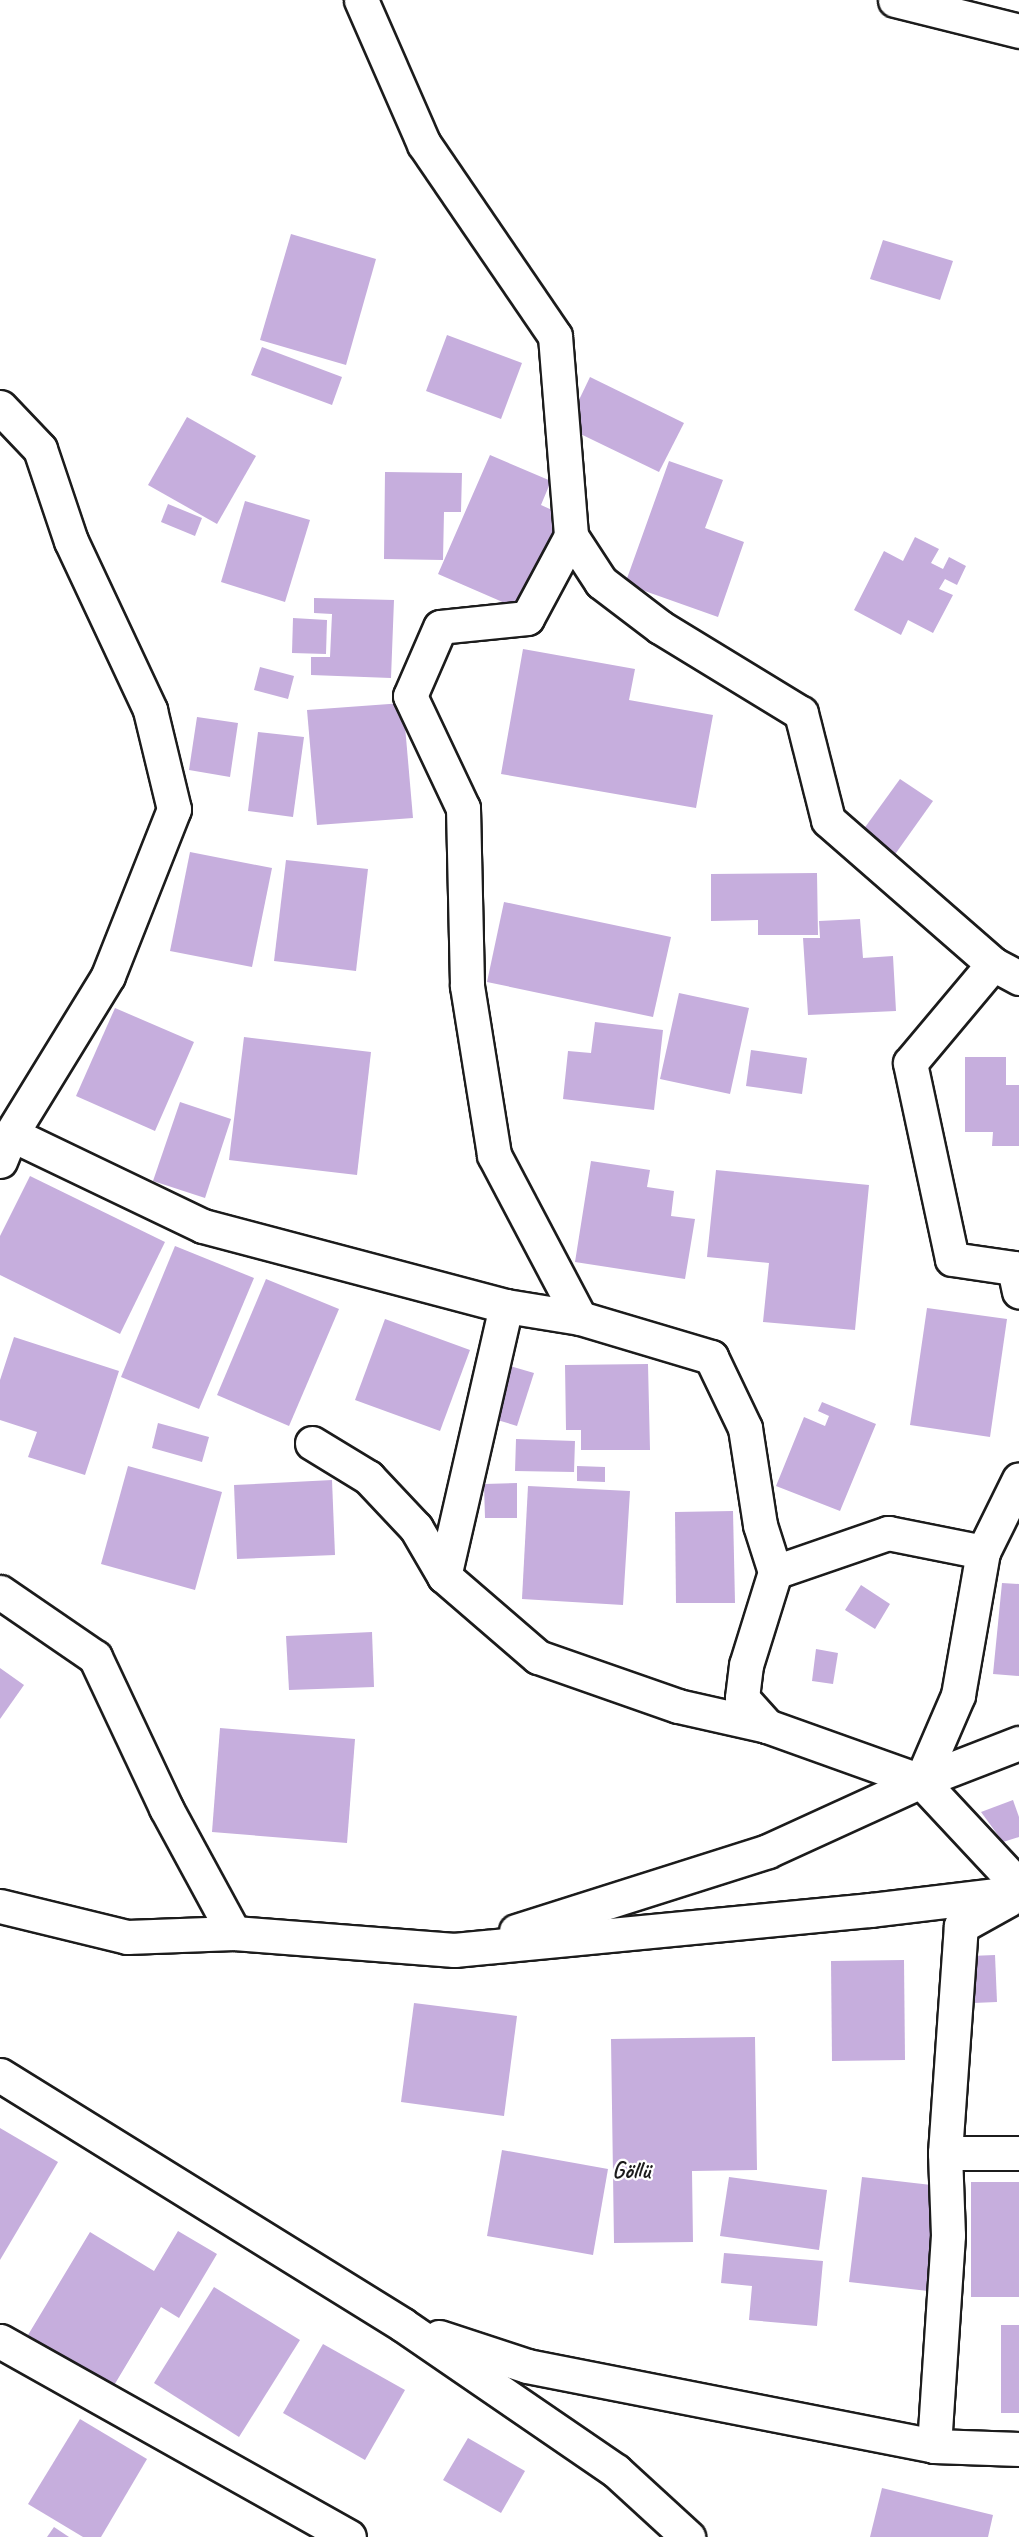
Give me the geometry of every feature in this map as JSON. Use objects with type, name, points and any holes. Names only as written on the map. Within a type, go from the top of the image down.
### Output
[{"type":"street","points":[[361,0],[424,144],[555,336],[571,536],[601,582],[660,627],[801,713],[828,820],[1006,971],[910,1063],[952,1259],[1014,1268],[1019,1291]]},
{"type":"street","points":[[895,0],[1019,31]]},
{"type":"street","points":[[0,407],[40,449],[71,541],[150,710],[174,809],[108,976],[5,1148],[203,1227],[506,1306],[580,1318],[711,1357],[745,1428],[760,1525],[775,1572],[746,1665],[742,1698],[767,1726]]},
{"type":"street","points":[[571,536],[527,618],[440,627],[410,696],[463,808],[467,986],[494,1155],[580,1318]]},
{"type":"street","points":[[444,1576],[506,1306]]},
{"type":"street","points":[[312,1443],[368,1476],[416,1528],[444,1576],[538,1657],[678,1706],[767,1726],[921,1781],[1019,1886]]},
{"type":"street","points":[[921,1781],[958,1695],[983,1552],[1019,1479]]},
{"type":"street","points":[[775,1572],[888,1533],[983,1552]]},
{"type":"street","points":[[0,1592],[95,1657],[166,1808],[234,1933]]},
{"type":"street","points":[[454,1950],[768,1851],[921,1781],[1019,1743]]},
{"type":"street","points":[[0,1906],[127,1937],[234,1933],[454,1950],[871,1910],[1019,1893]]},
{"type":"street","points":[[934,2446],[948,2235],[945,2153],[961,1926],[1019,1893]]},
{"type":"street","points":[[0,2075],[403,2325],[616,2471],[688,2537]]},
{"type":"street","points":[[945,2153],[1019,2153]]},
{"type":"street","points":[[403,2325],[527,2366],[934,2446],[1019,2449]]},
{"type":"street","points":[[0,2341],[349,2537]]},
{"type":"building","points":[[291,234],[376,259],[346,365],[260,340]]},
{"type":"building","points":[[883,240],[953,261],[940,300],[870,279]]},
{"type":"building","points":[[447,335],[522,363],[501,419],[426,391]]},
{"type":"building","points":[[262,347],[342,377],[332,405],[251,375]]},
{"type":"building","points":[[590,377],[684,423],[659,472],[566,427]]},
{"type":"building","points":[[187,417],[256,456],[217,524],[148,485]]},
{"type":"building","points":[[490,455],[551,481],[541,505],[563,515],[521,610],[438,574]]},
{"type":"building","points":[[669,461],[723,480],[705,528],[744,542],[718,617],[625,584]]},
{"type":"building","points":[[385,472],[462,473],[461,512],[444,512],[443,560],[384,559]]},
{"type":"building","points":[[245,501],[310,520],[285,602],[221,582]]},
{"type":"building","points":[[168,504],[202,518],[195,536],[161,522]]},
{"type":"building","points":[[915,537],[939,549],[931,563],[943,569],[949,557],[966,566],[957,585],[945,579],[939,589],[953,595],[933,633],[908,620],[901,635],[854,610],[884,551],[903,561]]},
{"type":"building","points":[[314,598],[394,600],[391,678],[311,675],[311,657],[330,657],[332,614],[314,613]]},
{"type":"building","points":[[293,618],[327,620],[326,654],[292,653]]},
{"type":"building","points":[[523,649],[635,669],[629,700],[713,715],[696,808],[501,774]]},
{"type":"building","points":[[260,667],[294,676],[288,699],[254,690]]},
{"type":"building","points":[[403,703],[413,818],[317,825],[307,710]]},
{"type":"building","points":[[197,717],[238,723],[230,777],[189,770]]},
{"type":"building","points":[[258,732],[304,737],[293,817],[248,811]]},
{"type":"building","points":[[900,779],[933,801],[891,860],[858,837]]},
{"type":"building","points":[[190,852],[272,868],[252,967],[170,951]]},
{"type":"building","points":[[286,860],[368,869],[356,971],[274,961]]},
{"type":"building","points":[[817,873],[818,935],[758,935],[758,920],[711,921],[711,874]]},
{"type":"building","points":[[504,902],[671,937],[653,1017],[487,982]]},
{"type":"building","points":[[860,919],[863,958],[893,956],[896,1011],[808,1015],[803,938],[820,938],[819,921]]},
{"type":"building","points":[[679,993],[749,1008],[730,1094],[660,1079]]},
{"type":"building","points":[[115,1008],[194,1042],[155,1131],[76,1096]]},
{"type":"building","points":[[595,1022],[663,1030],[654,1110],[563,1099],[568,1051],[591,1053]]},
{"type":"building","points":[[244,1037],[371,1052],[357,1175],[229,1160]]},
{"type":"building","points":[[751,1050],[807,1058],[802,1094],[746,1086]]},
{"type":"building","points":[[965,1057],[1006,1057],[1006,1085],[1019,1085],[1019,1146],[992,1146],[993,1132],[965,1132]]},
{"type":"building","points":[[180,1102],[231,1119],[205,1198],[153,1181]]},
{"type":"building","points":[[591,1161],[650,1170],[647,1187],[674,1191],[671,1216],[695,1219],[685,1279],[575,1262]]},
{"type":"building","points":[[716,1170],[869,1185],[855,1330],[763,1322],[769,1263],[707,1257]]},
{"type":"building","points":[[30,1176],[165,1242],[120,1334],[0,1275],[0,1236]]},
{"type":"building","points":[[175,1246],[254,1278],[199,1409],[121,1377]]},
{"type":"building","points":[[266,1279],[339,1309],[289,1426],[217,1395]]},
{"type":"building","points":[[927,1308],[1007,1319],[990,1437],[910,1425]]},
{"type":"building","points":[[385,1319],[470,1350],[440,1431],[355,1400]]},
{"type":"building","points":[[14,1337],[119,1371],[85,1475],[28,1457],[37,1432],[0,1420],[0,1380]]},
{"type":"building","points":[[648,1364],[650,1450],[581,1450],[581,1430],[566,1430],[565,1365]]},
{"type":"building","points":[[510,1366],[534,1373],[517,1426],[494,1419]]},
{"type":"building","points":[[822,1402],[876,1424],[840,1511],[776,1486],[804,1417],[825,1426],[829,1416],[818,1411]]},
{"type":"building","points":[[158,1423],[209,1437],[202,1462],[152,1448]]},
{"type":"building","points":[[516,1439],[575,1441],[574,1472],[515,1471]]},
{"type":"building","points":[[128,1466],[222,1492],[195,1590],[101,1564]]},
{"type":"building","points":[[577,1466],[605,1467],[605,1482],[577,1481]]},
{"type":"building","points":[[332,1480],[335,1555],[237,1559],[234,1485]]},
{"type":"building","points":[[517,1483],[517,1518],[485,1518],[484,1484]]},
{"type":"building","points":[[528,1486],[630,1491],[623,1605],[522,1599]]},
{"type":"building","points":[[733,1511],[735,1603],[676,1603],[675,1512]]},
{"type":"building","points":[[1002,1583],[1019,1584],[1019,1676],[993,1674]]},
{"type":"building","points":[[861,1585],[890,1604],[875,1629],[845,1610]]},
{"type":"building","points":[[372,1632],[374,1687],[289,1690],[286,1636]]},
{"type":"building","points":[[816,1649],[838,1653],[833,1684],[812,1681]]},
{"type":"building","points":[[0,1668],[24,1685],[0,1719]]},
{"type":"building","points":[[220,1728],[355,1739],[347,1843],[212,1832]]},
{"type":"building","points":[[1013,1800],[1019,1817],[1019,1837],[1003,1842],[981,1812]]},
{"type":"building","points":[[995,1955],[997,2002],[973,2003],[970,1956]]},
{"type":"building","points":[[904,1960],[905,2060],[832,2061],[831,1961]]},
{"type":"building","points":[[414,2003],[517,2016],[504,2116],[401,2102]]},
{"type":"building","points":[[755,2037],[757,2170],[692,2171],[693,2242],[614,2243],[611,2039]]},
{"type":"building","points":[[0,2128],[58,2162],[0,2260]]},
{"type":"building","points":[[502,2150],[608,2169],[593,2255],[487,2236]]},
{"type":"building","points":[[729,2177],[827,2190],[819,2250],[720,2236]]},
{"type":"building","points":[[862,2177],[940,2186],[928,2291],[849,2282]]},
{"type":"building","points":[[971,2182],[1019,2182],[1019,2297],[971,2297]]},
{"type":"building","points":[[178,2231],[217,2254],[179,2318],[161,2307],[113,2387],[28,2335],[90,2232],[154,2271]]},
{"type":"building","points":[[724,2253],[823,2261],[817,2326],[749,2320],[752,2286],[721,2283]]},
{"type":"building","points":[[214,2287],[300,2340],[239,2437],[154,2383]]},
{"type":"building","points":[[1001,2325],[1019,2325],[1019,2413],[1001,2413]]},
{"type":"building","points":[[323,2344],[405,2390],[365,2460],[283,2413]]},
{"type":"building","points":[[80,2419],[147,2459],[101,2537],[83,2537],[28,2504]]},
{"type":"building","points":[[468,2438],[525,2471],[501,2513],[443,2480]]},
{"type":"building","points":[[882,2488],[993,2515],[988,2537],[870,2537]]},
{"type":"building","points":[[54,2527],[69,2537],[47,2537]]},
{"type":"district","name":"Göllü","points":[[631,2171]]}]
